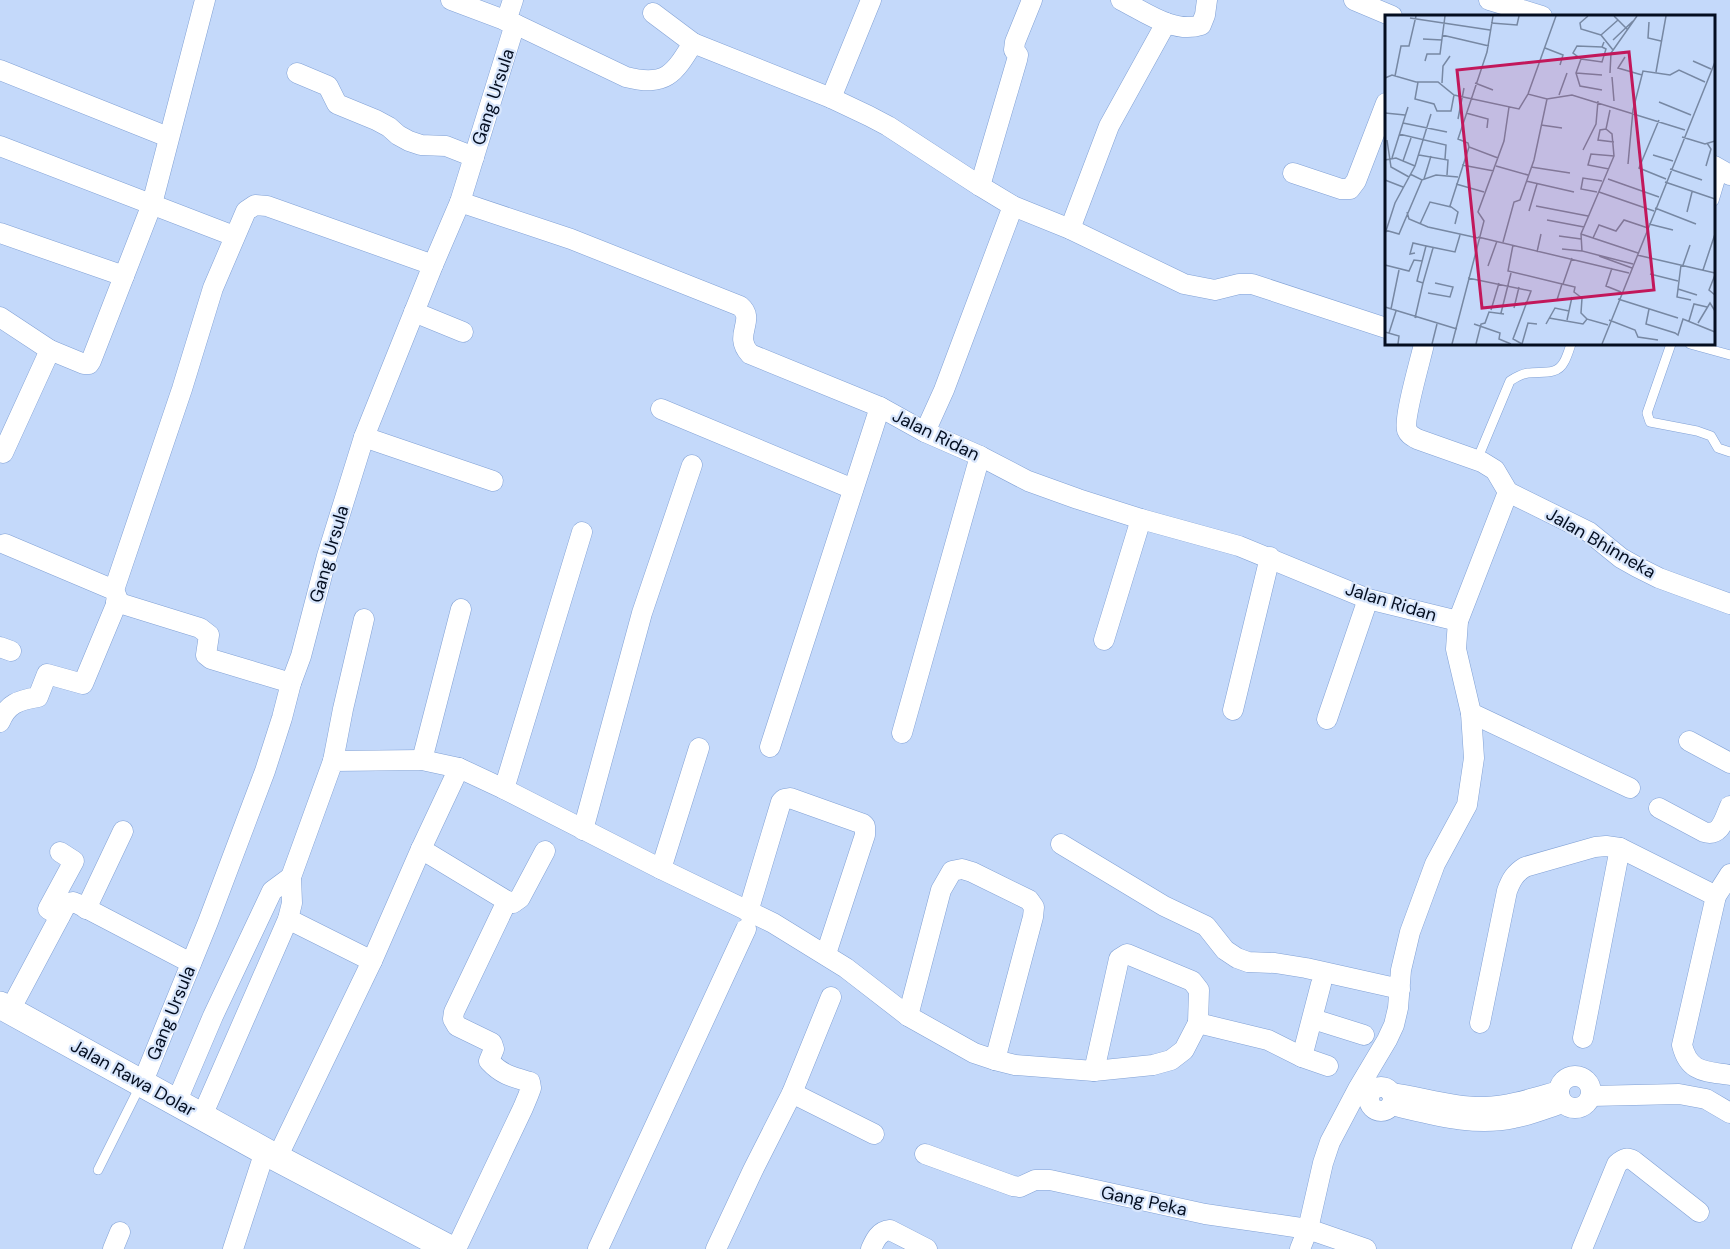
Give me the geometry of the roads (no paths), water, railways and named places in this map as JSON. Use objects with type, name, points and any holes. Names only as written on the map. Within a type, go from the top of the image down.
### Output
[{"type":"street","points":[[0,317],[50,350],[84,364],[89,364],[91,361],[152,204],[205,0]]},
{"type":"street","points":[[451,0],[511,22],[627,77],[645,81],[664,77],[676,69],[693,43]]},
{"type":"street","name":"Gang Ursula","points":[[142,1084],[231,863],[265,771],[301,656],[327,556],[364,437],[460,202],[511,22],[513,0]]},
{"type":"street","points":[[831,98],[871,0]]},
{"type":"street","points":[[980,186],[1017,60],[1018,55],[1014,50],[1015,42],[1032,0]]},
{"type":"street","points":[[1121,0],[1166,23],[1193,28],[1202,24],[1208,0]]},
{"type":"street","points":[[1354,0],[1390,15]]},
{"type":"street","points":[[1490,0],[1538,12]]},
{"type":"street","points":[[653,13],[693,43],[831,98],[888,126],[1013,206],[1070,229],[1184,285],[1215,290],[1239,284],[1252,284],[1385,328]]},
{"type":"street","points":[[1070,229],[1109,126],[1166,23]]},
{"type":"street","points":[[0,70],[168,137]]},
{"type":"street","points":[[297,73],[328,86],[337,104],[376,120],[409,141],[421,145],[446,146],[474,157]]},
{"type":"street","points":[[1293,173],[1341,189],[1350,189],[1356,180],[1385,106]]},
{"type":"street","points":[[0,146],[234,236]]},
{"type":"street","name":"Jalan Ridan","points":[[460,202],[571,239],[740,306],[745,310],[746,315],[742,342],[750,354],[880,407],[925,432],[980,456],[1028,481],[1141,519],[1239,546],[1368,598],[1458,621]]},
{"type":"street","points":[[0,722],[5,709],[23,699],[38,697],[47,674],[83,684],[115,596],[213,288],[246,210],[255,205],[267,206],[433,265]]},
{"type":"street","points":[[925,432],[944,390],[1013,206]]},
{"type":"street","points":[[0,233],[124,276]]},
{"type":"street","points":[[414,312],[463,332]]},
{"type":"street","points":[[1300,1249],[1308,1229],[1323,1163],[1330,1143],[1365,1090],[1394,1024],[1401,970],[1410,932],[1435,864],[1467,805],[1473,758],[1471,713],[1455,649],[1458,621],[1508,492],[1495,470],[1477,460],[1408,434],[1407,419],[1424,345]]},
{"type":"street","points":[[3,453],[50,350]]},
{"type":"street","points":[[770,747],[880,407]]},
{"type":"street","points":[[661,409],[853,489]]},
{"type":"street","points":[[364,437],[493,481]]},
{"type":"street","points":[[902,733],[980,456]]},
{"type":"street","points":[[583,830],[642,613],[692,465]]},
{"type":"street","name":"Jalan Bhinneka","points":[[1508,492],[1589,532],[1637,567],[1659,578],[1730,604]]},
{"type":"street","points":[[1104,640],[1141,519]]},
{"type":"street","points":[[504,789],[582,532]]},
{"type":"street","points":[[5,544],[115,596],[200,628],[209,635],[206,655],[211,659],[291,683]]},
{"type":"street","points":[[1233,710],[1270,557]]},
{"type":"street","points":[[1327,719],[1368,598]]},
{"type":"street","points":[[422,760],[461,609]]},
{"type":"street","points":[[201,1116],[288,919],[292,903],[291,877],[333,761],[364,619]]},
{"type":"street","points":[[1471,713],[1630,788]]},
{"type":"street","points":[[1689,741],[1730,763]]},
{"type":"street","points":[[661,870],[699,748]]},
{"type":"street","points":[[333,761],[422,760],[459,768],[661,870],[747,921],[773,923],[826,954],[908,1016],[974,1053],[995,1060],[1015,1065],[1094,1071],[1153,1065],[1171,1060],[1184,1050],[1198,1023],[1199,990],[1197,984],[1124,955],[1119,959],[1094,1071]]},
{"type":"street","points":[[233,1249],[272,1155],[372,961],[459,768]]},
{"type":"street","points":[[598,1249],[747,921],[781,802],[784,799],[790,798],[865,826],[865,836],[826,954]]},
{"type":"street","points":[[1659,808],[1711,834],[1720,827],[1730,806]]},
{"type":"street","points":[[86,909],[123,831]]},
{"type":"street","points":[[1061,844],[1164,906],[1206,926],[1225,950],[1237,958],[1256,963],[1275,963],[1306,968],[1400,989]]},
{"type":"street","points":[[1480,1023],[1504,903],[1511,881],[1518,871],[1525,867],[1595,847],[1620,848],[1716,896]]},
{"type":"street","points":[[1583,1038],[1620,848]]},
{"type":"street","points":[[421,849],[513,903],[520,898],[545,851]]},
{"type":"street","points":[[60,852],[74,861],[48,909],[60,916]]},
{"type":"street","points":[[908,1016],[941,890],[952,871],[962,869],[972,872],[1029,900],[1034,907],[1033,917],[995,1060]]},
{"type":"street","points":[[1730,874],[1716,896],[1682,1045],[1685,1057],[1691,1065],[1703,1070],[1730,1075]]},
{"type":"street","points":[[176,1103],[213,1016],[272,891],[291,877]]},
{"type":"street","points":[[456,1249],[531,1088],[530,1082],[502,1074],[495,1068],[489,1061],[494,1049],[492,1043],[457,1026],[453,1019],[454,1012],[507,901]]},
{"type":"street","points":[[5,1008],[67,903],[73,902],[191,963]]},
{"type":"street","points":[[288,919],[372,961]]},
{"type":"street","points":[[1302,1057],[1321,984]]},
{"type":"street","points":[[716,1249],[792,1093],[831,998]]},
{"type":"street","name":"Jalan Rawa Dolar","points":[[5,1008],[272,1155],[420,1242],[450,1249]]},
{"type":"street","points":[[1313,1019],[1364,1035]]},
{"type":"street","points":[[1198,1023],[1268,1040],[1302,1057],[1328,1066]]},
{"type":"street","points":[[1578,1075],[1589,1083],[1591,1096],[1582,1106],[1569,1107],[1561,1097],[1561,1084],[1565,1079],[1578,1075]]},
{"type":"street","points":[[1365,1090],[1377,1109],[1384,1110],[1391,1099],[1461,1112],[1486,1121],[1561,1097]]},
{"type":"street","points":[[792,1093],[874,1134]]},
{"type":"street","points":[[1591,1096],[1678,1094],[1706,1100],[1730,1113]]},
{"type":"street","name":"Gang Peka","points":[[925,1154],[1016,1187],[1035,1180],[1050,1180],[1205,1214],[1308,1229],[1366,1249]]},
{"type":"street","points":[[1582,1249],[1617,1164],[1623,1159],[1628,1158],[1634,1161],[1699,1212]]},
{"type":"street","points":[[871,1249],[879,1234],[890,1230],[927,1249]]},
{"type":"lane","points":[[1715,194],[1722,171]]},
{"type":"lane","points":[[1477,460],[1510,381],[1530,373],[1552,372],[1559,369],[1564,363],[1571,345]]},
{"type":"lane","points":[[1671,345],[1647,413],[1650,422],[1711,436],[1718,448],[1730,452]]},
{"type":"lane","points":[[1694,345],[1730,355]]},
{"type":"lane","points":[[98,1170],[142,1084]]}]
